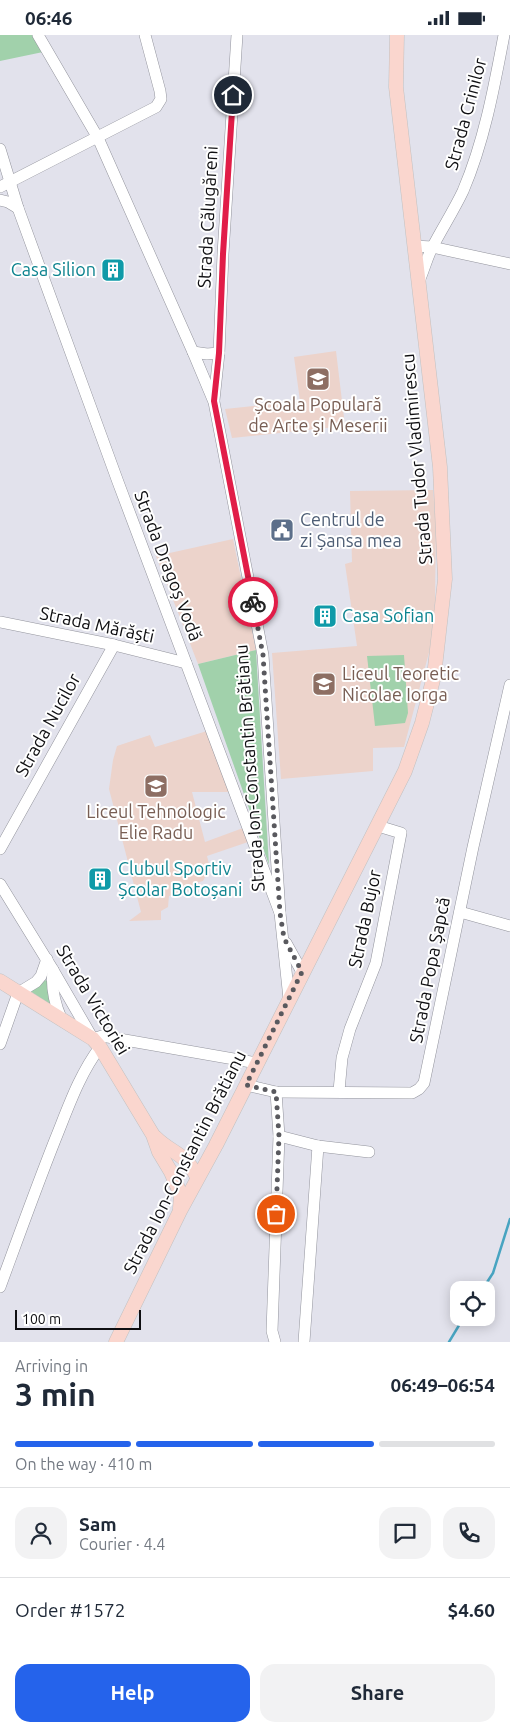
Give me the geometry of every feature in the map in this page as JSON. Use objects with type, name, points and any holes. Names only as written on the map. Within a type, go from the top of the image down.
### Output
[{"type":"main road","name":"Strada Tudor Vladimirescu","points":[[289,999],[405,771],[422,723],[434,676],[445,579],[440,467],[396,87],[397,35]]},
{"type":"main road","points":[[0,981],[96,1043]]},
{"type":"main road","name":"Strada Ion-Constantin Brătianu","points":[[116,1342],[197,1177],[216,1145],[289,999]]},
{"type":"main road","name":"Strada Victoriei","points":[[96,1043],[168,1165],[181,1195],[180,1211]]},
{"type":"main road","name":"Strada Victoriei","points":[[152,1135],[164,1146],[181,1155],[197,1177]]},
{"type":"main road","points":[[181,1155],[201,1155],[216,1145]]},
{"type":"main road","points":[[168,1165],[184,1174],[197,1177]]},
{"type":"street","name":"Strada Ion-Constantin Brătianu","points":[[38,35],[98,137],[214,401],[263,655],[280,913]]},
{"type":"street","points":[[5,185],[156,107],[161,99],[145,35]]},
{"type":"street","name":"Strada Călugăreni","points":[[214,401],[219,353],[223,254],[237,35]]},
{"type":"street","name":"Strada Crinilor","points":[[419,281],[432,247],[453,213],[478,150],[493,92],[504,35]]},
{"type":"street","name":"Strada Dragoș Vodă","points":[[0,149],[5,185],[18,208],[114,473],[280,913],[289,999]]},
{"type":"street","points":[[0,201],[8,202],[18,208]]},
{"type":"street","points":[[414,246],[432,247],[510,264]]},
{"type":"street","points":[[193,352],[219,353]]},
{"type":"street","name":"Strada Mărăști","points":[[0,622],[114,645],[186,663]]},
{"type":"street","name":"Strada Nucilor","points":[[0,849],[114,645]]},
{"type":"street","name":"Strada Popa Șapcă","points":[[246,1085],[276,1092],[412,1093],[424,1083],[473,847],[510,685]]},
{"type":"street","name":"Strada Bujor","points":[[339,1091],[342,1058],[350,1029],[376,963],[401,833],[378,826]]},
{"type":"street","name":"Strada Victoriei","points":[[0,885],[96,1043]]},
{"type":"street","points":[[460,912],[510,926]]},
{"type":"street","points":[[284,938],[302,972]]},
{"type":"street","points":[[0,1044],[18,993],[36,982],[45,968],[46,959]]},
{"type":"street","points":[[53,970],[52,990],[60,1018]]},
{"type":"street","points":[[0,1287],[39,1180],[78,1084],[89,1063],[96,1043],[102,1036],[257,1063]]},
{"type":"street","points":[[275,1342],[272,1331],[279,1136],[276,1092]]},
{"type":"street","points":[[279,1136],[318,1146],[368,1152]]},
{"type":"street","points":[[304,1342],[318,1146]]},
{"type":"shaded area","name":"Școala Populară de Arte și Meserii","points":[[336,351],[345,426],[232,438],[225,409],[300,401],[294,357]]},
{"type":"shaded area","points":[[433,490],[436,525],[435,602],[432,641],[404,747],[373,748],[373,771],[281,779],[272,653],[357,646],[345,564],[352,562],[350,491]]},
{"type":"shaded area","points":[[233,539],[256,650],[198,664],[156,556]]},
{"type":"shaded area","points":[[207,731],[229,792],[192,792],[205,842],[243,828],[248,842],[207,856],[210,868],[203,881],[196,883],[193,889],[169,896],[168,907],[161,911],[161,920],[129,921],[141,912],[109,789],[117,746],[150,735],[155,747]]},
{"type":"green space","points":[[0,35],[32,35],[43,52],[0,61]]},
{"type":"green space","points":[[256,650],[257,668],[269,865],[198,664]]},
{"type":"green space","points":[[404,655],[408,713],[405,723],[375,726],[367,656]]},
{"type":"green space","points":[[45,980],[47,981],[52,1006],[30,991]]},
{"type":"waterway","points":[[488,1281],[493,1273],[510,1219]]},
{"type":"waterway","points":[[449,1342],[459,1326]]},
{"type":"way so far","points":[[253,602],[263,655],[280,913],[284,938],[302,972],[246,1085],[276,1092],[279,1136],[276,1214]]},
{"type":"place","name":"Casa Silion","points":[[113,270]]},
{"type":"place","name":"Școala Populară de Arte și Meserii","points":[[318,379]]},
{"type":"place","name":"Centrul de zi Șansa mea","points":[[282,530]]},
{"type":"place","name":"Casa Sofian","points":[[325,616]]},
{"type":"place","name":"Liceul Teoretic Nicolae Iorga","points":[[324,684]]},
{"type":"place","name":"Liceul Tehnologic Elie Radu","points":[[156,786]]},
{"type":"place","name":"Clubul Sportiv Școlar Botoșani","points":[[100,879]]},
{"type":"route","points":[[233,95],[219,353],[214,401],[253,602]]}]
